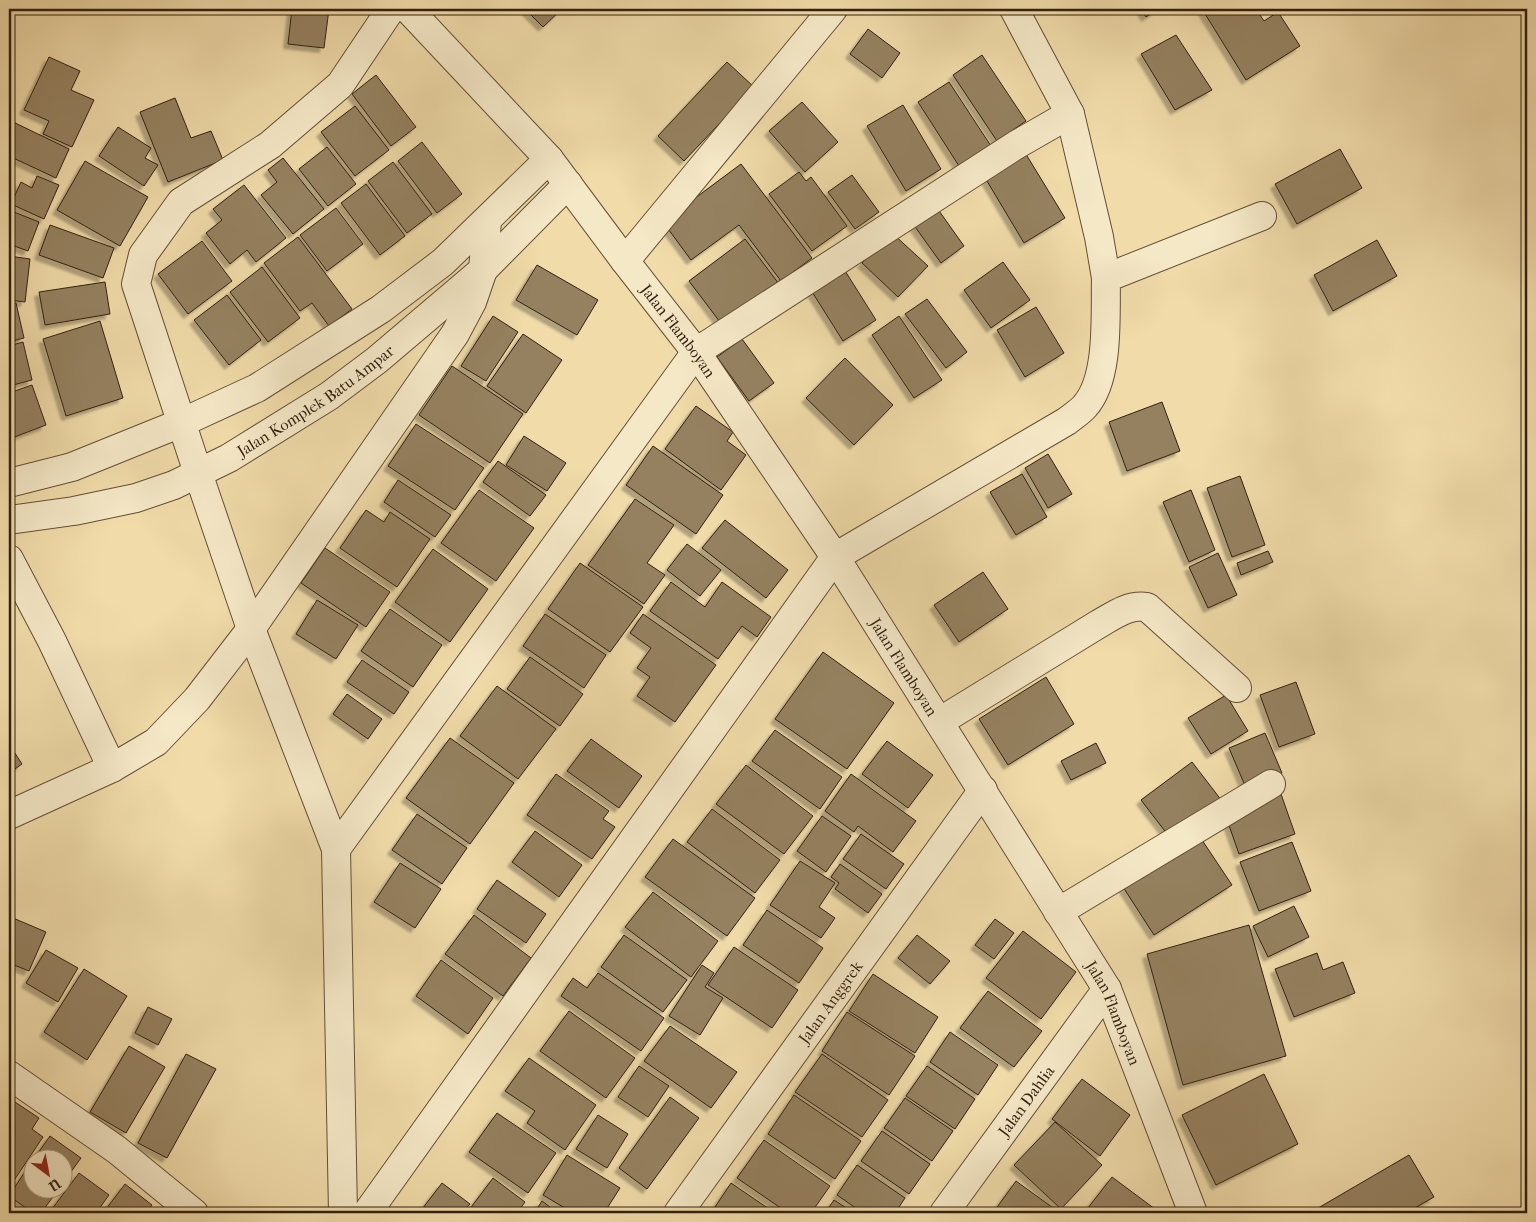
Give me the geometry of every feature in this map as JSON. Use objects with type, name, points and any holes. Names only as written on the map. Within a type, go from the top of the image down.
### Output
[{"type":"street","points":[[343,1213],[336,849],[251,629],[136,284],[143,255],[181,202],[270,145],[340,85],[391,9]]},
{"type":"street","name":"Jalan Flamboyan","points":[[408,9],[549,159],[696,352],[835,557],[1107,989],[1193,1213]]},
{"type":"street","points":[[625,261],[834,9]]},
{"type":"street","points":[[367,1213],[835,557],[1067,421],[1085,407],[1096,390],[1103,366],[1106,278],[1096,220],[1070,114],[1014,9]]},
{"type":"street","points":[[336,849],[696,352],[1016,145],[1070,114]]},
{"type":"street","points":[[9,482],[72,467],[181,423],[257,388],[381,309],[443,262],[549,159]]},
{"type":"street","name":"Jalan Komplek Batu Ampar","points":[[9,520],[74,511],[136,498],[174,485],[229,458],[329,396],[377,360],[483,270],[568,184]]},
{"type":"street","points":[[1106,278],[1262,216]]},
{"type":"street","points":[[9,815],[112,768],[156,742],[197,699],[251,629],[454,334],[472,302],[483,270],[487,221]]},
{"type":"street","points":[[9,559],[52,641],[112,768]]},
{"type":"street","points":[[939,722],[1097,625],[1123,610],[1137,606],[1146,607],[1237,688]]},
{"type":"street","points":[[1058,912],[1271,784]]},
{"type":"street","name":"Jalan Anggrek","points":[[678,1213],[983,790]]},
{"type":"street","name":"Jalan Dahlia","points":[[944,1213],[1107,989]]},
{"type":"street","points":[[9,1075],[117,1150],[194,1213]]},
{"type":"building","points":[[292,9],[329,9],[324,48],[288,44]]},
{"type":"building","points":[[525,9],[562,9],[543,27]]},
{"type":"building","points":[[1141,9],[1158,9],[1146,17]]},
{"type":"building","points":[[1202,9],[1256,9],[1264,21],[1278,12],[1300,46],[1246,80]]},
{"type":"building","points":[[868,29],[900,53],[882,78],[850,54]]},
{"type":"building","points":[[1176,35],[1212,90],[1175,110],[1141,54]]},
{"type":"building","points":[[982,55],[1026,121],[997,141],[953,75]]},
{"type":"building","points":[[49,57],[80,71],[71,90],[94,100],[72,147],[43,134],[49,121],[24,110]]},
{"type":"building","points":[[727,62],[754,87],[684,161],[658,136]]},
{"type":"building","points":[[376,75],[416,127],[391,146],[352,94]]},
{"type":"building","points":[[949,82],[991,146],[959,166],[918,102]]},
{"type":"building","points":[[175,98],[191,138],[211,131],[223,160],[168,182],[140,112]]},
{"type":"building","points":[[802,102],[838,142],[805,172],[769,131]]},
{"type":"building","points":[[903,105],[941,169],[906,191],[867,126]]},
{"type":"building","points":[[355,106],[389,150],[355,176],[321,132]]},
{"type":"building","points":[[9,120],[69,149],[56,178],[9,156]]},
{"type":"building","points":[[118,127],[151,148],[145,158],[158,165],[144,186],[99,156]]},
{"type":"building","points":[[422,142],[462,194],[437,213],[398,161]]},
{"type":"building","points":[[327,147],[356,184],[328,206],[299,169]]},
{"type":"building","points":[[1340,149],[1362,188],[1297,224],[1275,184]]},
{"type":"building","points":[[1024,151],[1065,218],[1024,243],[984,176]]},
{"type":"building","points":[[283,158],[324,209],[293,234],[261,195],[277,182],[268,170]]},
{"type":"building","points":[[85,161],[148,197],[120,246],[57,210]]},
{"type":"building","points":[[393,162],[432,214],[407,233],[368,181]]},
{"type":"building","points":[[741,164],[812,258],[781,281],[739,225],[691,260],[663,222]]},
{"type":"building","points":[[799,172],[806,181],[811,177],[847,226],[812,251],[769,194]]},
{"type":"building","points":[[852,175],[879,212],[855,229],[828,192]]},
{"type":"building","points":[[37,176],[59,185],[44,219],[11,204],[21,182],[32,188]]},
{"type":"building","points":[[366,184],[405,236],[380,255],[341,203]]},
{"type":"building","points":[[244,185],[286,238],[256,262],[247,250],[230,264],[206,233],[222,220],[213,209]]},
{"type":"building","points":[[336,208],[363,244],[327,271],[300,235]]},
{"type":"building","points":[[937,208],[964,246],[941,263],[913,224]]},
{"type":"building","points":[[9,210],[39,222],[28,251],[9,244]]},
{"type":"building","points":[[50,225],[114,248],[103,278],[39,255]]},
{"type":"building","points":[[891,232],[928,266],[898,297],[862,263]]},
{"type":"building","points":[[298,237],[352,309],[329,326],[312,303],[300,311],[264,263]]},
{"type":"building","points":[[745,239],[779,284],[723,326],[689,281]]},
{"type":"building","points":[[1377,240],[1397,276],[1333,311],[1314,275]]},
{"type":"building","points":[[202,241],[232,281],[188,314],[158,274]]},
{"type":"building","points":[[9,256],[30,259],[25,302],[9,300]]},
{"type":"building","points":[[1003,262],[1030,300],[991,328],[964,290]]},
{"type":"building","points":[[537,265],[598,300],[577,335],[516,300]]},
{"type":"building","points":[[842,266],[876,320],[843,341],[809,287]]},
{"type":"building","points":[[262,267],[300,318],[268,342],[230,292]]},
{"type":"building","points":[[105,282],[110,314],[45,325],[39,292]]},
{"type":"building","points":[[227,295],[261,340],[229,365],[194,320]]},
{"type":"building","points":[[927,299],[967,352],[946,368],[905,314]]},
{"type":"building","points":[[16,303],[24,338],[9,342],[9,305]]},
{"type":"building","points":[[1036,307],[1064,353],[1025,377],[997,330]]},
{"type":"building","points":[[493,316],[518,332],[486,381],[461,366]]},
{"type":"building","points":[[899,316],[942,380],[914,398],[872,335]]},
{"type":"building","points":[[100,321],[123,398],[66,416],[43,339]]},
{"type":"building","points":[[523,334],[562,360],[526,413],[487,386]]},
{"type":"building","points":[[742,339],[774,383],[749,401],[717,357]]},
{"type":"building","points":[[23,342],[32,380],[9,386],[9,346]]},
{"type":"building","points":[[845,358],[893,405],[854,445],[806,398]]},
{"type":"building","points":[[452,366],[523,414],[490,463],[419,415]]},
{"type":"building","points":[[32,385],[46,425],[9,439],[9,393]]},
{"type":"building","points":[[1162,402],[1180,451],[1127,471],[1109,422]]},
{"type":"building","points":[[696,406],[733,432],[727,441],[746,455],[721,490],[665,449]]},
{"type":"building","points":[[416,424],[484,468],[455,510],[388,466]]},
{"type":"building","points":[[524,436],[566,463],[547,491],[506,465]]},
{"type":"building","points":[[653,446],[723,495],[696,534],[626,485]]},
{"type":"building","points":[[1048,454],[1072,494],[1048,508],[1025,468]]},
{"type":"building","points":[[498,461],[546,495],[530,516],[483,482]]},
{"type":"building","points":[[1022,474],[1047,517],[1016,535],[990,492]]},
{"type":"building","points":[[1240,476],[1265,545],[1232,557],[1207,488]]},
{"type":"building","points":[[398,480],[451,515],[435,537],[384,502]]},
{"type":"building","points":[[479,490],[534,528],[496,581],[441,543]]},
{"type":"building","points":[[1191,490],[1215,550],[1189,562],[1163,502]]},
{"type":"building","points":[[635,499],[674,525],[647,563],[665,575],[644,604],[588,565]]},
{"type":"building","points":[[366,510],[384,522],[390,512],[430,539],[397,587],[340,548]]},
{"type":"building","points":[[725,520],[788,570],[766,598],[702,548]]},
{"type":"building","points":[[687,544],[721,570],[700,596],[667,570]]},
{"type":"building","points":[[325,548],[390,592],[366,627],[301,583]]},
{"type":"building","points":[[433,549],[488,589],[450,642],[395,602]]},
{"type":"building","points":[[1268,551],[1273,562],[1241,575],[1237,563]]},
{"type":"building","points":[[1218,553],[1237,595],[1208,608],[1189,567]]},
{"type":"building","points":[[580,563],[643,607],[610,652],[548,609]]},
{"type":"building","points":[[983,572],[1008,609],[959,642],[934,605]]},
{"type":"building","points":[[671,582],[705,607],[722,582],[771,617],[757,637],[742,626],[718,659],[650,611]]},
{"type":"building","points":[[317,600],[358,625],[336,659],[296,634]]},
{"type":"building","points":[[390,609],[442,645],[413,687],[361,651]]},
{"type":"building","points":[[545,614],[606,655],[584,688],[523,646]]},
{"type":"building","points":[[643,614],[716,665],[675,722],[637,696],[650,677],[637,668],[651,648],[630,633]]},
{"type":"building","points":[[823,652],[894,703],[847,769],[775,719]]},
{"type":"building","points":[[530,657],[583,694],[560,726],[507,689]]},
{"type":"building","points":[[362,660],[409,692],[394,714],[347,682]]},
{"type":"building","points":[[1046,677],[1074,724],[1008,765],[979,719]]},
{"type":"building","points":[[1296,682],[1315,734],[1279,747],[1260,695]]},
{"type":"building","points":[[497,686],[556,729],[518,779],[460,736]]},
{"type":"building","points":[[347,694],[382,719],[368,739],[333,714]]},
{"type":"building","points":[[1226,695],[1248,731],[1211,754],[1188,718]]},
{"type":"building","points":[[775,730],[842,777],[820,809],[752,761]]},
{"type":"building","points":[[1265,733],[1282,773],[1246,788],[1229,748]]},
{"type":"building","points":[[450,738],[514,783],[470,844],[406,798]]},
{"type":"building","points":[[591,739],[642,776],[619,808],[567,771]]},
{"type":"building","points":[[887,741],[933,775],[908,808],[862,774]]},
{"type":"building","points":[[1096,743],[1106,763],[1071,780],[1061,761]]},
{"type":"building","points":[[9,744],[22,764],[9,773]]},
{"type":"building","points":[[1192,762],[1222,801],[1171,839],[1141,800]]},
{"type":"building","points":[[746,765],[813,816],[784,854],[716,804]]},
{"type":"building","points":[[556,774],[609,811],[603,819],[615,827],[592,859],[527,815]]},
{"type":"building","points":[[851,774],[916,821],[893,852],[858,826],[854,832],[825,811]]},
{"type":"building","points":[[1281,794],[1295,834],[1239,854],[1225,814]]},
{"type":"building","points":[[712,809],[780,860],[755,893],[687,842]]},
{"type":"building","points":[[417,814],[467,848],[442,884],[392,850]]},
{"type":"building","points":[[822,816],[851,836],[826,872],[797,851]]},
{"type":"building","points":[[535,831],[582,865],[559,897],[512,862]]},
{"type":"building","points":[[861,834],[904,864],[886,889],[843,859]]},
{"type":"building","points":[[1200,837],[1232,885],[1154,935],[1123,887]]},
{"type":"building","points":[[673,839],[755,898],[727,936],[645,877]]},
{"type":"building","points":[[1292,842],[1311,891],[1259,911],[1240,862]]},
{"type":"building","points":[[800,861],[835,883],[819,907],[835,918],[821,938],[770,905]]},
{"type":"building","points":[[400,863],[441,889],[415,928],[374,902]]},
{"type":"building","points":[[840,864],[882,894],[868,913],[835,889],[839,883],[831,877]]},
{"type":"building","points":[[497,880],[546,914],[526,943],[477,909]]},
{"type":"building","points":[[653,892],[718,941],[691,977],[625,927]]},
{"type":"building","points":[[1294,906],[1309,937],[1268,957],[1253,926]]},
{"type":"building","points":[[767,910],[823,948],[799,983],[743,945]]},
{"type":"building","points":[[474,915],[531,958],[503,996],[445,954]]},
{"type":"building","points":[[13,918],[46,932],[29,971],[9,963],[9,927]]},
{"type":"building","points":[[995,919],[1014,933],[994,959],[975,945]]},
{"type":"building","points":[[1249,925],[1286,1056],[1183,1085],[1147,954]]},
{"type":"building","points":[[1023,931],[1076,972],[1041,1019],[986,978]]},
{"type":"building","points":[[624,935],[687,980],[663,1012],[601,967]]},
{"type":"building","points":[[917,935],[950,961],[930,984],[898,958]]},
{"type":"building","points":[[734,947],[798,990],[772,1028],[708,985]]},
{"type":"building","points":[[46,950],[78,968],[58,1002],[26,983]]},
{"type":"building","points":[[1317,953],[1323,970],[1343,962],[1355,993],[1294,1017],[1275,969]]},
{"type":"building","points":[[441,960],[493,998],[468,1034],[416,996]]},
{"type":"building","points":[[702,965],[714,973],[705,987],[723,998],[700,1035],[669,1016]]},
{"type":"building","points":[[84,969],[127,996],[87,1060],[44,1032]]},
{"type":"building","points":[[598,973],[664,1018],[641,1051],[561,996],[573,978],[587,988]]},
{"type":"building","points":[[873,974],[938,1017],[915,1053],[849,1011]]},
{"type":"building","points":[[988,991],[1042,1031],[1014,1067],[960,1028]]},
{"type":"building","points":[[148,1007],[172,1019],[158,1045],[135,1033]]},
{"type":"building","points":[[569,1011],[635,1058],[606,1098],[540,1051]]},
{"type":"building","points":[[847,1012],[915,1056],[889,1095],[822,1051]]},
{"type":"building","points":[[670,1026],[737,1072],[711,1108],[644,1061]]},
{"type":"building","points":[[950,1032],[998,1065],[978,1095],[930,1062]]},
{"type":"building","points":[[129,1046],[165,1067],[126,1133],[90,1112]]},
{"type":"building","points":[[186,1054],[216,1069],[167,1158],[138,1143]]},
{"type":"building","points":[[822,1054],[888,1100],[862,1137],[795,1092]]},
{"type":"building","points":[[529,1058],[596,1105],[565,1150],[527,1123],[535,1111],[505,1091]]},
{"type":"building","points":[[639,1066],[669,1086],[648,1117],[618,1097]]},
{"type":"building","points":[[927,1066],[975,1099],[955,1129],[906,1096]]},
{"type":"building","points":[[1264,1074],[1298,1144],[1216,1185],[1182,1115]]},
{"type":"building","points":[[1082,1079],[1130,1115],[1100,1156],[1052,1119]]},
{"type":"building","points":[[794,1095],[861,1141],[835,1179],[768,1134]]},
{"type":"building","points":[[670,1097],[699,1118],[647,1189],[619,1168]]},
{"type":"building","points":[[905,1098],[953,1131],[932,1161],[884,1128]]},
{"type":"building","points":[[15,1102],[39,1118],[32,1129],[43,1137],[34,1150],[22,1150],[22,1168],[9,1188],[9,1111]]},
{"type":"building","points":[[497,1113],[556,1153],[528,1193],[469,1152]]},
{"type":"building","points":[[598,1115],[628,1134],[607,1168],[576,1149]]},
{"type":"building","points":[[1055,1122],[1102,1165],[1061,1209],[1014,1165]]},
{"type":"building","points":[[882,1131],[930,1164],[909,1194],[861,1161]]},
{"type":"building","points":[[50,1136],[70,1150],[40,1150]]},
{"type":"building","points":[[764,1140],[830,1186],[811,1213],[788,1213],[737,1178]]},
{"type":"building","points":[[72,1152],[81,1158],[72,1170]]},
{"type":"building","points":[[567,1155],[620,1188],[604,1213],[573,1213],[543,1195]]},
{"type":"building","points":[[1409,1155],[1434,1197],[1406,1213],[1315,1213],[1313,1211]]},
{"type":"building","points":[[857,1165],[905,1198],[895,1213],[863,1213],[837,1195]]},
{"type":"building","points":[[79,1173],[109,1195],[96,1213],[49,1213],[59,1200],[72,1200],[72,1182]]},
{"type":"building","points":[[22,1176],[22,1200],[51,1200],[41,1213],[33,1213],[9,1196]]},
{"type":"building","points":[[1112,1177],[1159,1212],[1159,1213],[1084,1213]]},
{"type":"building","points":[[493,1178],[525,1202],[517,1213],[474,1213],[469,1210]]},
{"type":"building","points":[[1016,1181],[1060,1213],[1000,1213],[995,1210]]},
{"type":"building","points":[[442,1183],[470,1204],[463,1212],[465,1213],[419,1213]]},
{"type":"building","points":[[731,1183],[775,1213],[711,1213]]},
{"type":"building","points":[[125,1184],[152,1205],[146,1213],[103,1213]]},
{"type":"building","points":[[834,1200],[854,1213],[825,1213]]},
{"type":"building","points":[[542,1201],[558,1213],[534,1213]]}]
